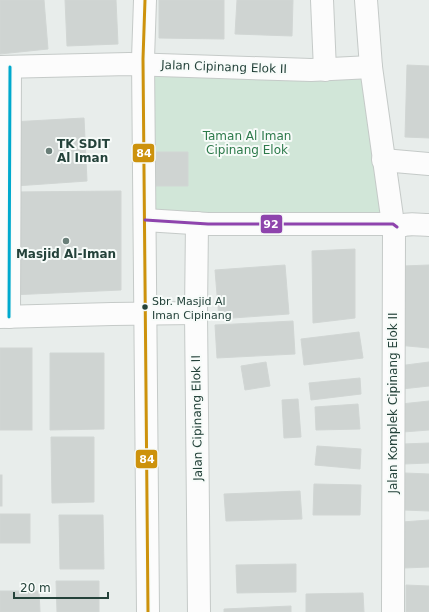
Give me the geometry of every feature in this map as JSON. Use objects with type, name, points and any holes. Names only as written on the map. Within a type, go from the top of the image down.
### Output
[{"type":"street","points":[[145,0],[143,64],[5,67],[4,317],[196,313]]},
{"type":"street","points":[[322,0],[325,70]]},
{"type":"street","name":"Jalan Komplek Cipinang Elok II","points":[[366,0],[371,67],[395,225],[393,612]]},
{"type":"street","name":"Jalan Cipinang Elok II","points":[[148,612],[143,64],[325,70],[371,67]]},
{"type":"street","points":[[384,160],[429,164]]},
{"type":"street","points":[[145,220],[197,223],[429,225]]},
{"type":"street","name":"Jalan Cipinang Elok II","points":[[197,223],[196,313],[199,612]]},
{"type":"green space","name":"Taman Al Iman Cipinang Elok","points":[[148,65],[372,72],[385,220],[152,216]]},
{"type":"building","points":[[0,0],[44,0],[48,49],[0,54]]},
{"type":"building","points":[[65,0],[116,0],[118,44],[67,46]]},
{"type":"building","points":[[159,0],[224,0],[224,39],[159,38]]},
{"type":"building","points":[[237,0],[293,0],[292,36],[235,34]]},
{"type":"building","points":[[407,65],[429,66],[429,138],[405,137]]},
{"type":"building","name":"TK SDIT Al Iman","points":[[84,118],[87,181],[15,186],[11,122]]},
{"type":"building","points":[[151,152],[188,152],[188,186],[152,186]]},
{"type":"building","name":"Masjid Al-Iman","points":[[121,191],[121,290],[10,295],[13,192]]},
{"type":"building","points":[[355,249],[355,318],[313,323],[312,251]]},
{"type":"building","points":[[285,265],[289,314],[219,319],[215,270]]},
{"type":"building","points":[[429,265],[429,348],[397,345],[403,266]]},
{"type":"building","points":[[293,321],[295,354],[217,358],[215,325]]},
{"type":"building","points":[[359,332],[363,358],[304,365],[301,339]]},
{"type":"building","points":[[0,348],[32,348],[32,430],[0,430]]},
{"type":"building","points":[[50,353],[104,353],[104,429],[50,430]]},
{"type":"building","points":[[266,362],[270,386],[245,390],[241,366]]},
{"type":"building","points":[[429,362],[429,386],[402,389],[398,366]]},
{"type":"building","points":[[360,378],[361,394],[311,400],[309,383]]},
{"type":"building","points":[[298,399],[301,437],[284,438],[282,400]]},
{"type":"building","points":[[429,401],[429,430],[403,432],[401,404]]},
{"type":"building","points":[[358,404],[360,429],[316,430],[315,407]]},
{"type":"building","points":[[51,437],[94,437],[94,502],[52,503]]},
{"type":"building","points":[[429,443],[429,463],[404,464],[403,444]]},
{"type":"building","points":[[317,446],[361,449],[360,469],[315,465]]},
{"type":"building","points":[[405,473],[429,474],[429,511],[404,510]]},
{"type":"building","points":[[0,475],[2,475],[2,506],[0,506]]},
{"type":"building","points":[[314,484],[361,485],[360,515],[313,515]]},
{"type":"building","points":[[300,491],[302,519],[226,521],[224,494]]},
{"type":"building","points":[[0,514],[30,514],[30,543],[0,543]]},
{"type":"building","points":[[59,515],[103,515],[104,569],[60,569]]},
{"type":"building","points":[[429,520],[429,567],[404,568],[402,522]]},
{"type":"building","points":[[296,564],[296,592],[237,593],[236,565]]},
{"type":"building","points":[[56,581],[99,581],[99,612],[57,612]]},
{"type":"building","points":[[406,585],[429,586],[429,612],[406,612]]},
{"type":"building","points":[[0,591],[39,591],[40,612],[0,612]]},
{"type":"building","points":[[363,593],[364,612],[306,612],[306,594]]},
{"type":"building","points":[[291,606],[291,612],[224,612],[224,609]]},
{"type":"transit line","name":"84","points":[[145,0],[143,59],[148,612]]},
{"type":"transit line","points":[[9,317],[10,67]]},
{"type":"transit line","name":"92","points":[[145,220],[208,224],[393,224],[397,227]]},
{"type":"place","name":"TK SDIT Al Iman","points":[[49,151]]},
{"type":"place","name":"Masjid Al-Iman","points":[[66,241]]},
{"type":"place","name":"Sbr. Masjid Al Iman Cipinang","points":[[145,307]]}]
